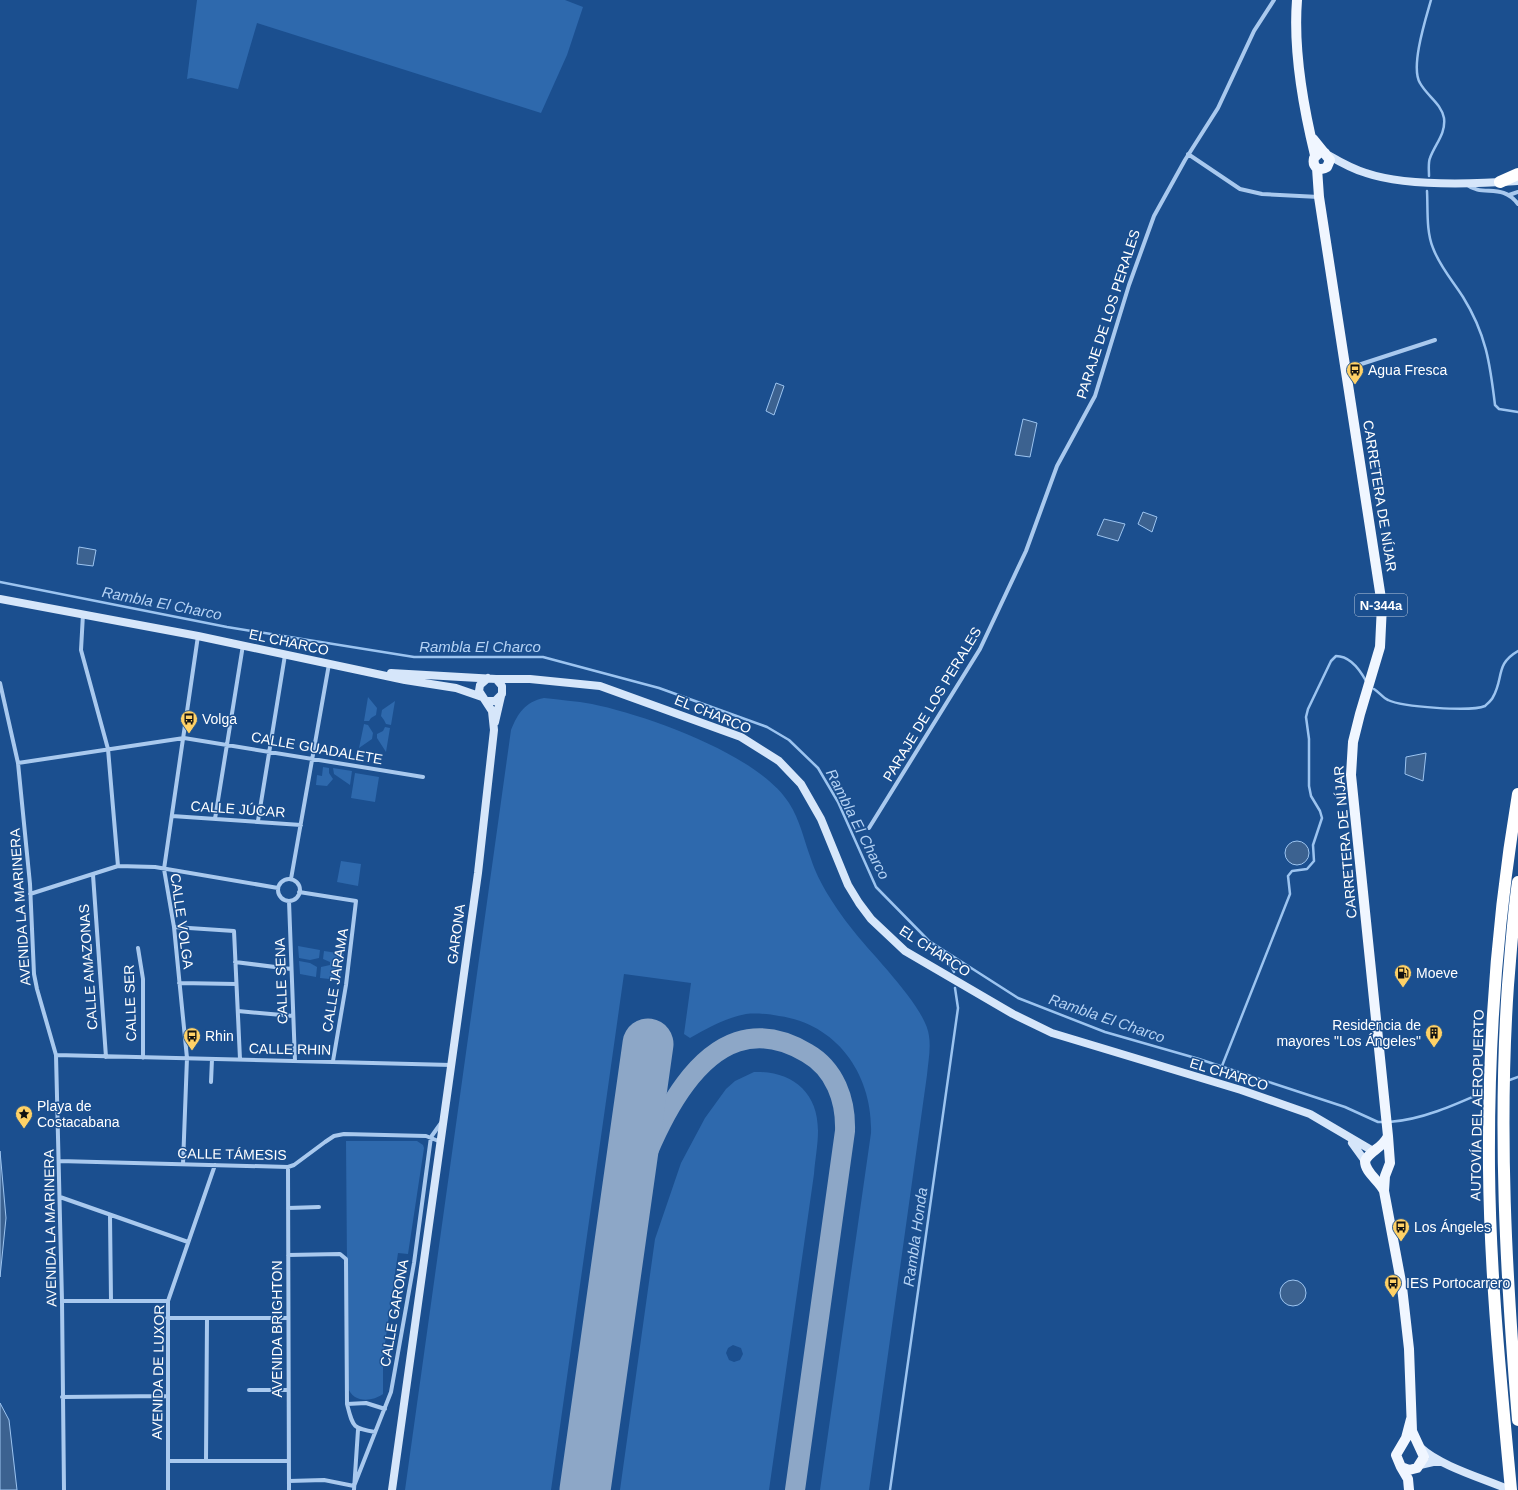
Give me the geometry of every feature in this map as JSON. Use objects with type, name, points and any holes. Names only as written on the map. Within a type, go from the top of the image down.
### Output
[{"type":"highway","points":[[1500,182],[1518,174]]},
{"type":"highway","name":"AUTOVÍA DEL AEROPUERTO","points":[[1511,1490],[1495,1313],[1489,1169],[1489,1101],[1494,991],[1499,928],[1518,794]]},
{"type":"highway","name":"AUTOVÍA DEL AEROPUERTO","points":[[1518,882],[1510,954],[1503,1070],[1504,1224],[1518,1420]]},
{"type":"main road","points":[[1297,0],[1296,34],[1299,70],[1310,134],[1324,157],[1367,174],[1397,180],[1464,182],[1518,181]]},
{"type":"main road","name":"CARRETERA DE NÍJAR","points":[[1324,157],[1325,169],[1317,168],[1319,197],[1382,605],[1380,647],[1353,742],[1351,775],[1386,1106],[1388,1158],[1390,1167],[1386,1172],[1384,1191],[1402,1287],[1409,1349],[1411,1420],[1413,1434],[1424,1457],[1409,1490]]},
{"type":"main road","name":"EL CHARCO","points":[[0,599],[83,613],[243,645],[405,680],[456,688],[484,699]]},
{"type":"main road","name":"EL CHARCO","points":[[374,673],[492,679],[522,679],[600,686],[659,706],[747,741],[779,761],[801,784],[821,819],[848,885],[859,903],[871,919],[905,951],[1013,1014],[1052,1033],[1241,1090],[1297,1109],[1321,1119],[1348,1137],[1374,1151]]},
{"type":"main road","points":[[492,679],[500,683],[502,693],[494,730],[492,712],[479,688],[482,682],[492,679]]},
{"type":"main road","points":[[484,699],[495,701],[512,683],[522,679]]},
{"type":"main road","name":"GARONA","points":[[392,1490],[479,865],[494,730]]},
{"type":"main road","points":[[1348,1137],[1365,1161],[1369,1154],[1384,1144],[1388,1136]]},
{"type":"main road","points":[[1374,1151],[1383,1152],[1388,1158]]},
{"type":"main road","name":"CARRETERA DE NÍJAR","points":[[1365,1161],[1366,1167],[1384,1191]]},
{"type":"main road","points":[[1372,1175],[1380,1175],[1386,1172]]},
{"type":"main road","name":"CARRETERA DE NÍJAR","points":[[1409,1490],[1408,1480],[1396,1455],[1408,1434],[1411,1420]]},
{"type":"main road","points":[[1402,1445],[1408,1443],[1419,1447],[1428,1454],[1444,1462],[1511,1490]]},
{"type":"main road","points":[[1401,1467],[1409,1470],[1433,1462],[1444,1462]]},
{"type":"street","name":"PARAJE DE LOS PERALES","points":[[869,828],[980,649],[1026,551],[1057,466],[1095,396],[1148,229],[1188,154],[1218,108],[1254,31],[1274,0]]},
{"type":"street","points":[[1188,154],[1240,189],[1262,194],[1319,197]]},
{"type":"street","points":[[1464,182],[1473,189],[1499,191],[1509,195],[1518,204]]},
{"type":"street","points":[[1509,195],[1518,192]]},
{"type":"street","points":[[1346,369],[1435,340]]},
{"type":"street","points":[[83,613],[81,650],[108,750],[118,866]]},
{"type":"street","name":"CALLE VOLGA","points":[[183,1164],[187,1058],[174,927],[164,869],[198,636]]},
{"type":"street","points":[[215,819],[243,645]]},
{"type":"street","points":[[258,821],[285,654]]},
{"type":"street","points":[[291,879],[329,664]]},
{"type":"street","name":"AVENIDA LA MARINERA","points":[[0,683],[18,763],[30,894],[34,974],[56,1055],[62,1301],[64,1490]]},
{"type":"street","name":"CALLE GUADALETE","points":[[18,763],[184,738],[423,777]]},
{"type":"street","name":"CALLE JÚCAR","points":[[172,816],[301,825]]},
{"type":"street","points":[[30,894],[118,866],[139,865],[278,888]]},
{"type":"street","name":"CALLE AMAZONAS","points":[[93,875],[106,1057]]},
{"type":"street","points":[[291,879],[297,883],[300,892],[296,898],[289,901],[281,898],[278,888],[284,880],[291,879]]},
{"type":"street","name":"CALLE JARAMA","points":[[300,892],[356,901],[348,970],[333,1061]]},
{"type":"street","name":"CALLE SENA","points":[[289,901],[295,1061]]},
{"type":"street","points":[[174,927],[234,931],[240,1059]]},
{"type":"street","name":"CALLE SER","points":[[138,948],[142,979],[143,1058]]},
{"type":"street","points":[[235,962],[291,969]]},
{"type":"street","points":[[179,983],[236,984]]},
{"type":"street","points":[[238,1011],[293,1016]]},
{"type":"street","name":"CALLE RHIN","points":[[56,1055],[451,1065]]},
{"type":"street","points":[[211,1082],[212,1059]]},
{"type":"street","points":[[431,1137],[444,1117]]},
{"type":"street","name":"CALLE TÁMESIS","points":[[59,1161],[288,1167],[294,1166],[334,1136],[344,1134],[431,1137],[441,1142]]},
{"type":"street","name":"CALLE GARONA","points":[[354,1488],[391,1392],[414,1263],[431,1137]]},
{"type":"street","name":"AVENIDA DE LUXOR","points":[[168,1490],[168,1301],[215,1165]]},
{"type":"street","name":"AVENIDA BRIGHTON","points":[[288,1167],[289,1490]]},
{"type":"street","points":[[60,1197],[110,1216],[188,1242]]},
{"type":"street","points":[[288,1208],[319,1207]]},
{"type":"street","points":[[110,1216],[112,1300]]},
{"type":"street","points":[[288,1255],[340,1254],[346,1259],[346,1404],[352,1422],[358,1430],[354,1488],[324,1480],[289,1481]]},
{"type":"street","points":[[62,1301],[168,1301]]},
{"type":"street","points":[[167,1318],[288,1318]]},
{"type":"street","points":[[206,1460],[207,1319]]},
{"type":"street","points":[[249,1390],[288,1390]]},
{"type":"street","points":[[62,1397],[167,1396]]},
{"type":"street","points":[[346,1404],[366,1403],[385,1409]]},
{"type":"street","points":[[358,1430],[375,1432]]},
{"type":"street","points":[[168,1461],[288,1461]]},
{"type":"shaded area","points":[[197,0],[565,0],[583,7],[567,55],[541,113],[257,23],[238,89],[191,78],[187,79]]},
{"type":"shaded area","points":[[776,383],[784,386],[774,415],[766,411]]},
{"type":"shaded area","points":[[1023,419],[1037,423],[1030,457],[1015,455]]},
{"type":"shaded area","points":[[1143,512],[1157,517],[1152,532],[1138,524]]},
{"type":"shaded area","points":[[1104,519],[1125,524],[1118,541],[1097,535]]},
{"type":"shaded area","points":[[79,547],[96,550],[93,566],[77,564]]},
{"type":"shaded area","points":[[368,697],[377,708],[376,715],[369,721],[364,721]]},
{"type":"shaded area","points":[[544,698],[592,704],[641,717],[700,740],[728,753],[774,785],[793,810],[799,823],[814,868],[828,896],[852,929],[908,996],[926,1024],[930,1046],[927,1075],[869,1490],[820,1490],[871,1133],[870,1112],[866,1092],[858,1073],[848,1056],[835,1042],[819,1030],[800,1021],[779,1016],[767,1014],[746,1014],[717,1024],[690,1038],[684,1034],[691,983],[624,974],[551,1490],[405,1490],[511,730],[516,718],[527,705]]},
{"type":"shaded area","points":[[395,701],[391,725],[386,724],[381,716],[382,710]]},
{"type":"shaded area","points":[[364,724],[368,725],[373,733],[372,739],[359,748]]},
{"type":"shaded area","points":[[385,727],[390,728],[386,752],[377,738],[377,734],[383,731]]},
{"type":"shaded area","points":[[1426,753],[1423,781],[1405,774],[1406,757]]},
{"type":"shaded area","points":[[323,767],[329,768],[329,773],[333,779],[327,786],[316,785],[317,775],[322,776]]},
{"type":"shaded area","points":[[333,768],[352,771],[350,785],[334,774]]},
{"type":"shaded area","points":[[355,773],[379,777],[375,802],[351,798]]},
{"type":"shaded area","points":[[1297,841],[1306,844],[1309,853],[1306,862],[1297,865],[1288,862],[1285,853],[1288,844]]},
{"type":"shaded area","points":[[341,861],[361,864],[358,886],[337,882]]},
{"type":"shaded area","points":[[298,946],[320,950],[319,958],[310,960],[299,958]]},
{"type":"shaded area","points":[[324,951],[344,954],[343,961],[339,960],[337,970],[341,971],[339,980],[320,978],[321,967],[330,965],[330,962],[323,959]]},
{"type":"shaded area","points":[[299,961],[310,963],[317,967],[316,977],[300,974]]},
{"type":"shaded area","points":[[754,1072],[780,1075],[800,1086],[808,1094],[817,1117],[818,1142],[814,1174],[769,1490],[620,1490],[655,1239],[681,1163],[705,1118],[726,1089],[735,1081]],"holes":[[[733,1345],[741,1348],[743,1354],[740,1360],[734,1362],[729,1360],[726,1353],[728,1348]]]},
{"type":"shaded area","points":[[346,1141],[417,1141],[423,1145],[424,1148],[408,1254],[398,1253],[383,1357],[383,1394],[379,1397],[368,1400],[363,1400],[354,1396],[348,1387]]},
{"type":"shaded area","points":[[0,1151],[6,1218],[0,1277]]},
{"type":"shaded area","points":[[1293,1280],[1302,1284],[1306,1293],[1302,1302],[1293,1306],[1284,1302],[1280,1293],[1284,1284]]},
{"type":"shaded area","points":[[0,1403],[9,1420],[17,1490],[0,1490]]},
{"type":"waterway","points":[[1429,176],[1429,160],[1442,134],[1444,124],[1444,118],[1440,108],[1423,88],[1417,76],[1420,42],[1431,0]]},
{"type":"waterway","points":[[1427,191],[1428,227],[1431,241],[1439,261],[1463,297],[1482,336],[1489,362],[1495,405],[1499,409],[1518,412]]},
{"type":"waterway","name":"Rambla El Charco","points":[[0,582],[227,627],[414,657],[543,657],[659,688],[767,727],[789,740],[818,768],[838,802],[876,887],[929,941],[1018,998],[1105,1032],[1199,1059],[1345,1107],[1378,1122],[1384,1122]]},
{"type":"waterway","points":[[1374,689],[1388,700],[1407,705],[1452,709],[1466,709],[1485,706],[1492,699],[1503,666],[1506,661],[1518,651]]},
{"type":"waterway","points":[[1222,1066],[1290,894],[1288,876],[1292,871],[1307,869],[1314,861],[1313,845],[1322,818],[1320,811],[1311,796],[1309,786],[1309,739],[1306,717],[1308,709],[1331,661],[1336,656],[1346,658],[1354,664],[1366,681]]},
{"type":"waterway","name":"Rambla Honda","points":[[942,950],[954,972]]},
{"type":"waterway","name":"Rambla Honda","points":[[890,1490],[958,1008],[955,988]]},
{"type":"waterway","name":"Rambla El Charco","points":[[1507,1081],[1518,1077]]},
{"type":"waterway","name":"Rambla El Charco","points":[[1389,1122],[1427,1115],[1486,1091]]},
{"type":"taxiway","points":[[624,1217],[634,1186],[665,1116],[685,1084],[709,1058],[737,1042],[770,1039],[807,1053],[817,1060],[832,1077],[841,1097],[845,1119],[845,1131],[795,1490]]},
{"type":"runway","points":[[585,1490],[648,1044]]},
{"type":"place","name":"Agua Fresca","points":[[1355,385]]},
{"type":"place","name":"Volga","points":[[189,734]]},
{"type":"place","name":"Moeve","points":[[1403,988]]},
{"type":"place","name":"Residencia de mayores \"Los Ángeles\"","points":[[1434,1048]]},
{"type":"place","name":"Rhin","points":[[192,1051]]},
{"type":"place","name":"Playa de Costacabana","points":[[24,1129]]},
{"type":"place","name":"Los Ángeles","points":[[1401,1242]]},
{"type":"place","name":"IES Portocarrero","points":[[1393,1298]]}]
